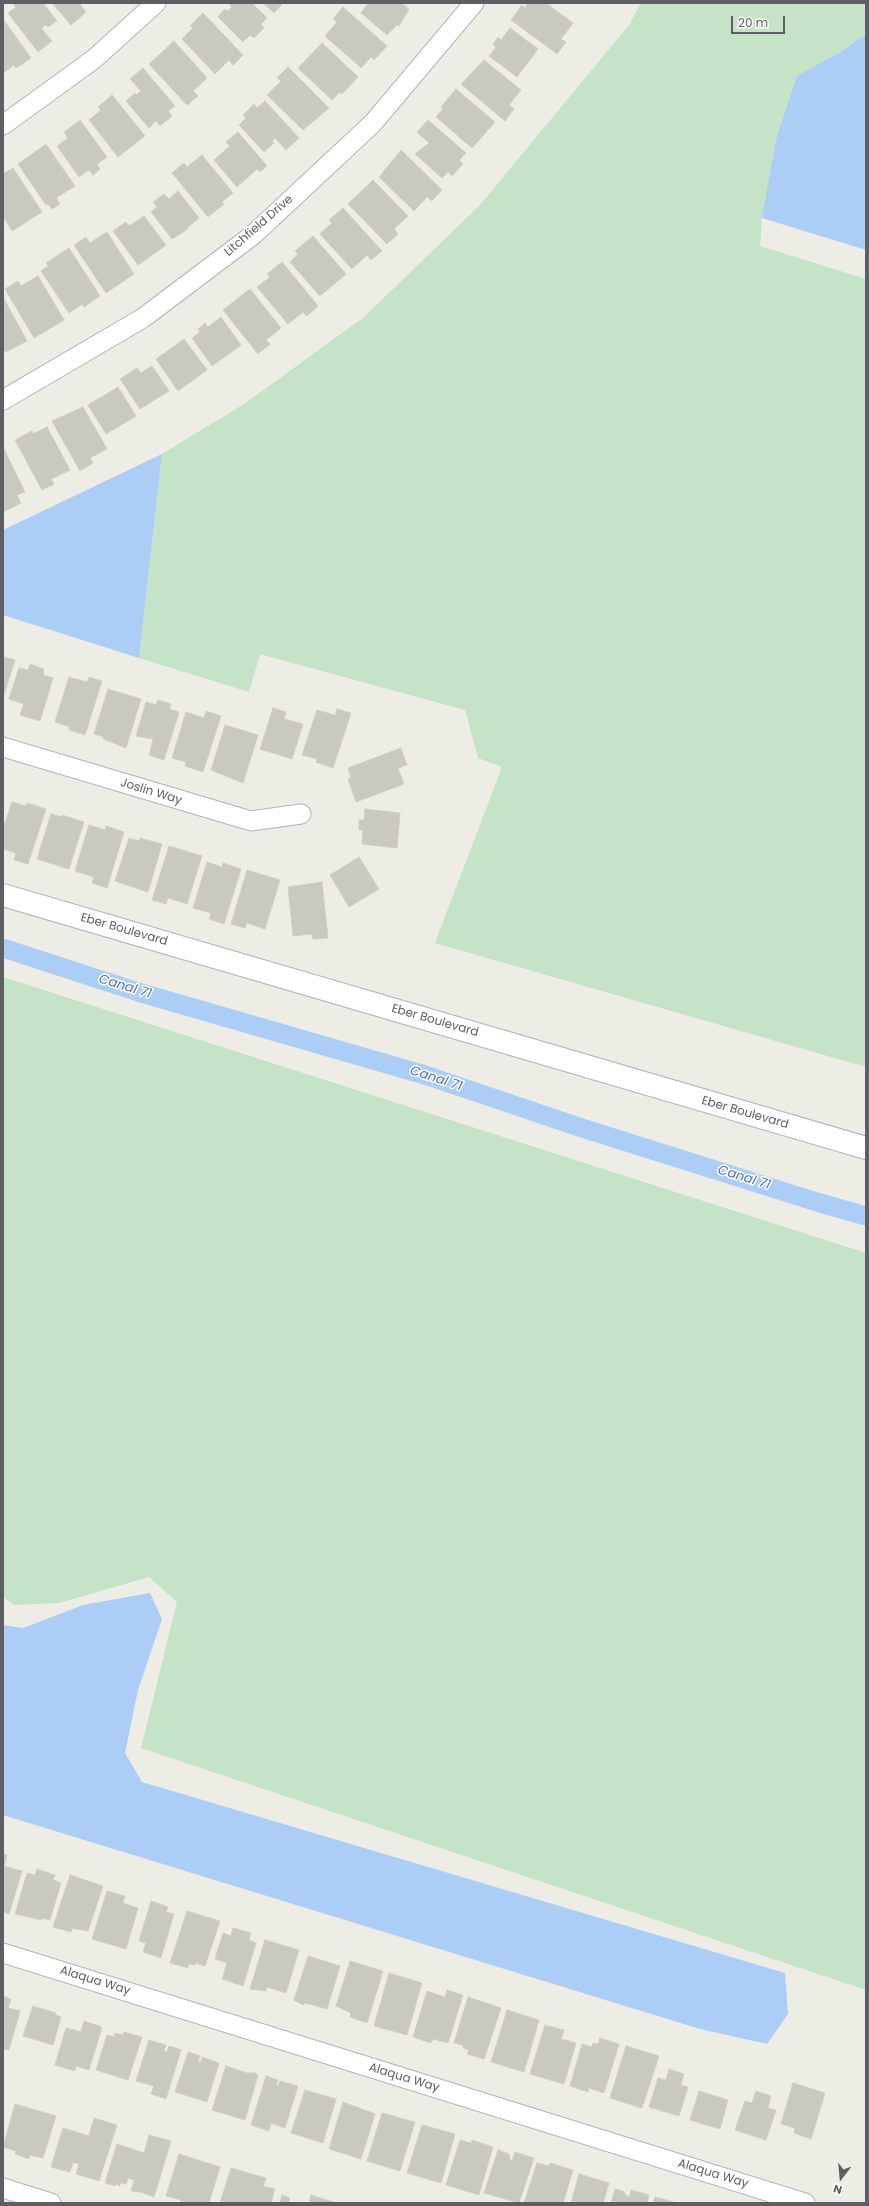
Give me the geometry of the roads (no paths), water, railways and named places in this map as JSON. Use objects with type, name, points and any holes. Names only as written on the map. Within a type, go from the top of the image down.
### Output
[{"type":"street","points":[[3,125],[94,59],[156,3]]},
{"type":"street","name":"Litchfield Drive","points":[[3,400],[143,318],[252,235],[373,123],[474,3]]},
{"type":"street","name":"Joslin Way","points":[[3,747],[251,821],[301,814]]},
{"type":"street","name":"Eber Boulevard","points":[[3,895],[866,1148]]},
{"type":"street","name":"Alaqua Way","points":[[3,1953],[805,2203]]},
{"type":"street","points":[[3,2188],[52,2203]]},
{"type":"water","points":[[866,34],[866,250],[762,218],[776,140],[797,76],[839,53]]},
{"type":"water","points":[[162,454],[139,658],[3,615],[3,530]]},
{"type":"water","points":[[150,1593],[162,1619],[138,1690],[125,1753],[142,1782],[785,1973],[788,2014],[767,2044],[700,2029],[3,1815],[3,1625],[23,1628],[83,1605]]},
{"type":"waterway","name":"Canal 71","points":[[3,948],[138,992],[425,1075],[582,1128],[866,1216]]}]
